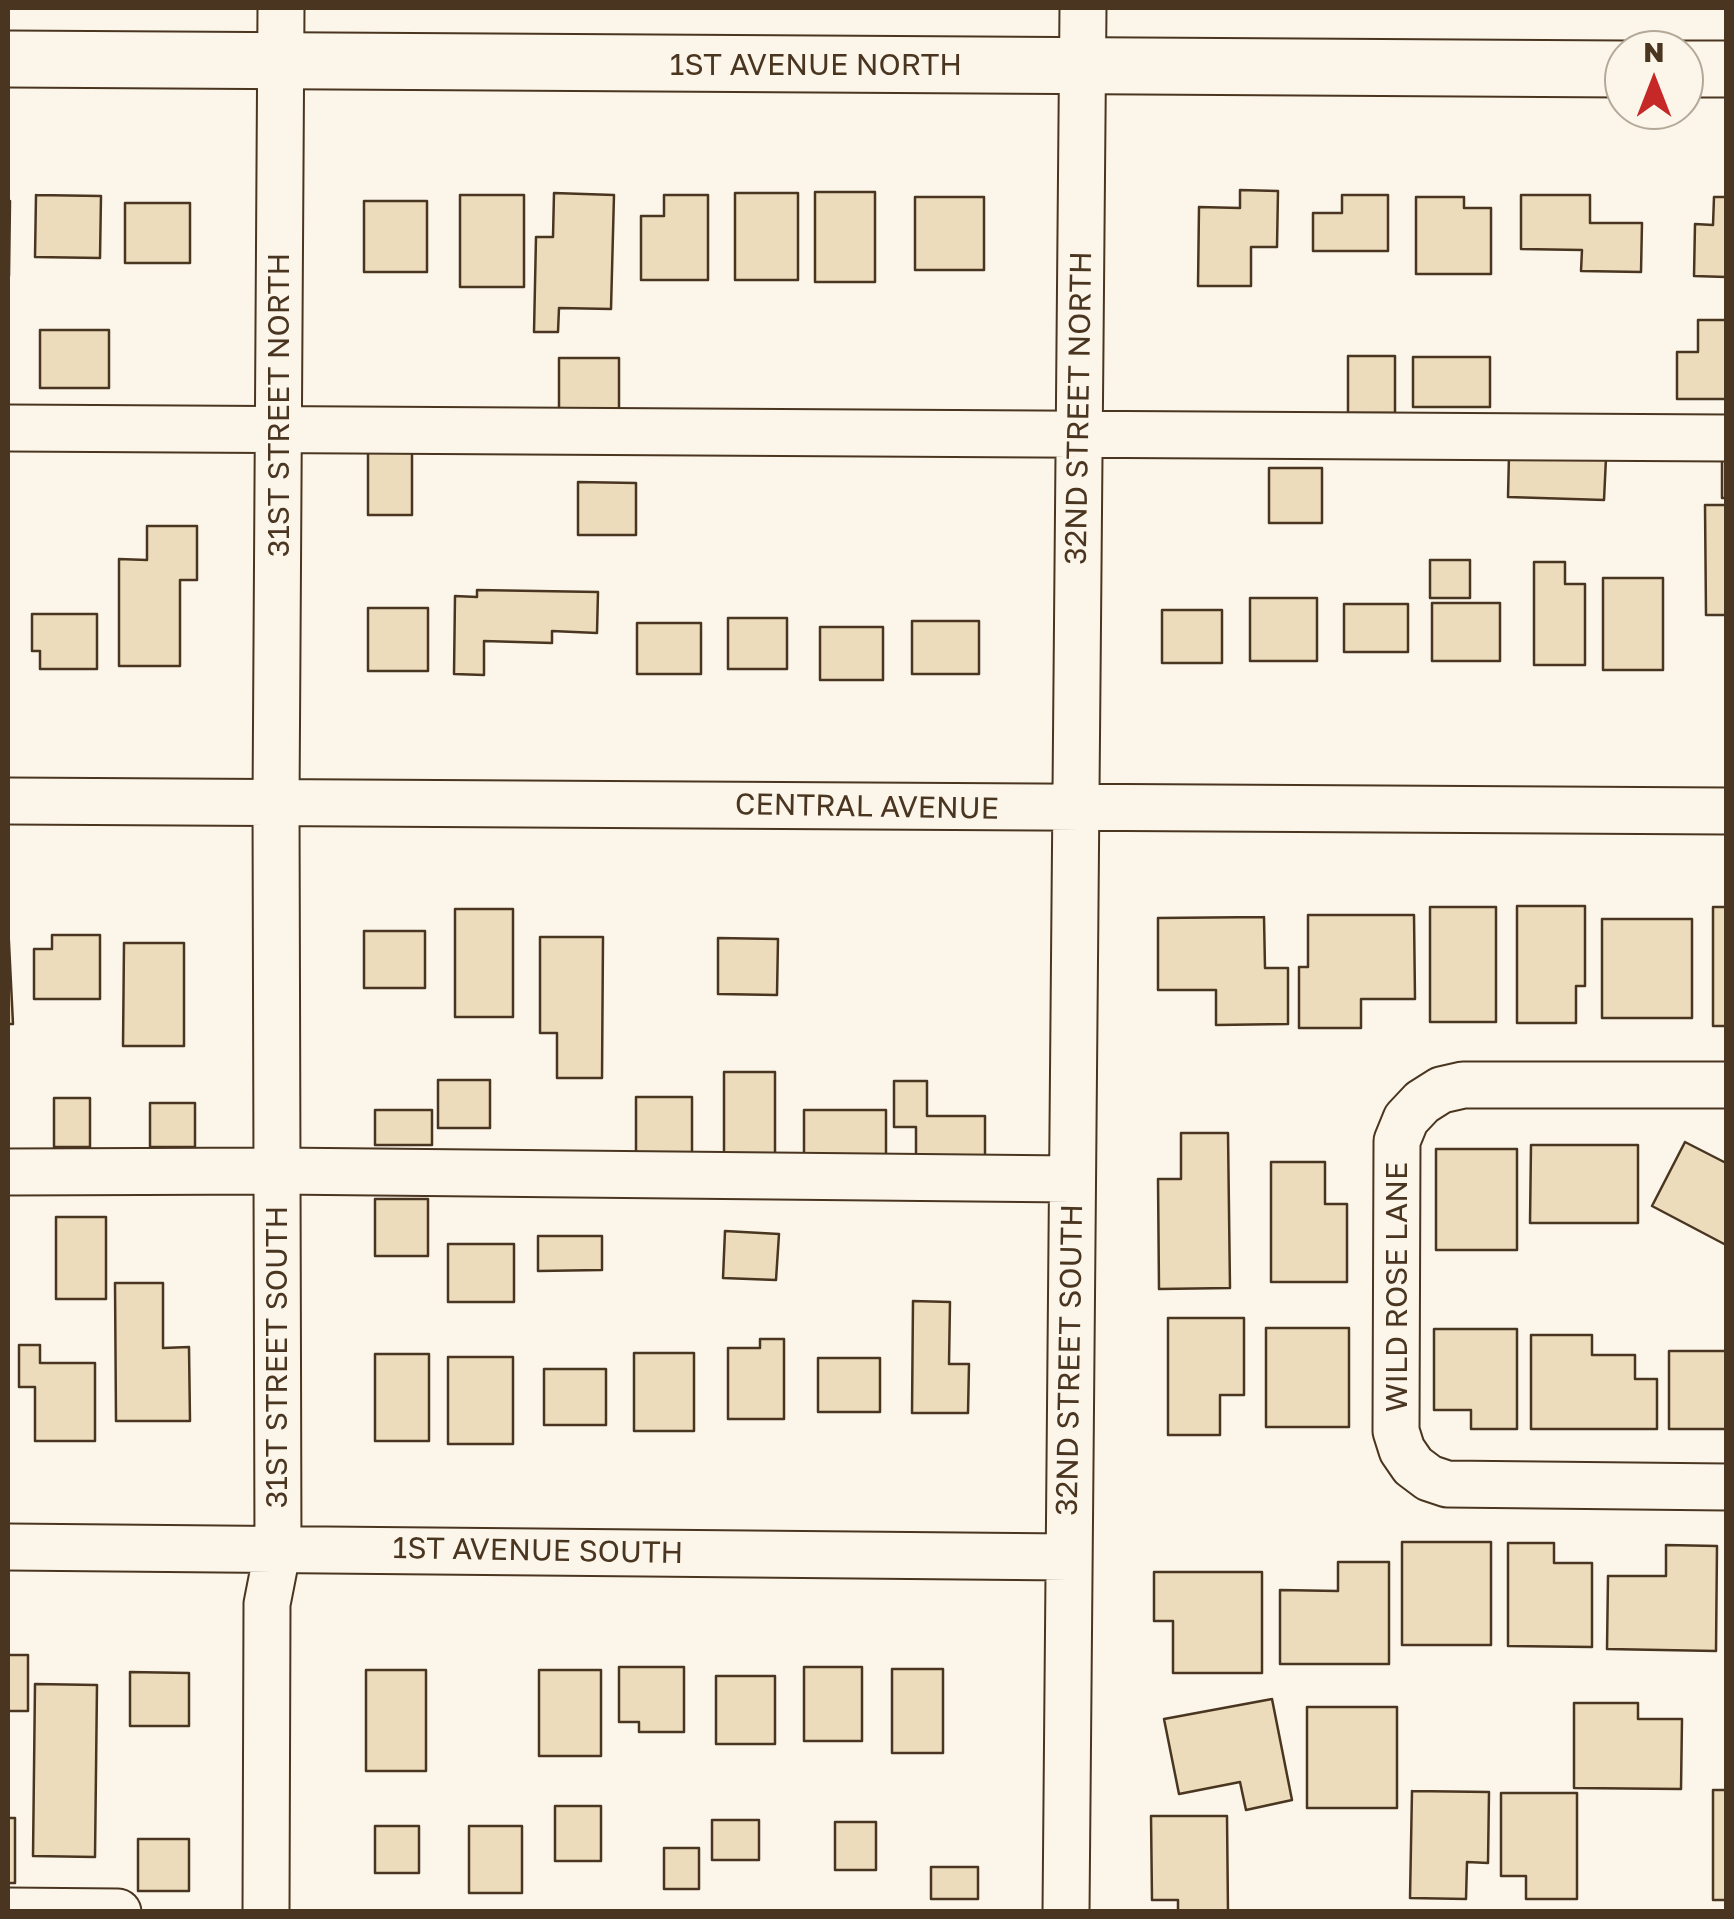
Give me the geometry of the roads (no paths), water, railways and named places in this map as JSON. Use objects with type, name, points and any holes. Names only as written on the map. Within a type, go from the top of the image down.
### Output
[{"type":"main road","name":"1ST AVENUE NORTH","points":[[8,59],[1604,69]]},
{"type":"street","name":"31ST STREET NORTH","points":[[276,802],[281,8]]},
{"type":"street","name":"32ND STREET NORTH","points":[[1074,809],[1084,8]]},
{"type":"street","points":[[8,428],[1726,438]]},
{"type":"street","name":"CENTRAL AVENUE","points":[[8,800],[1726,811]]},
{"type":"street","name":"31ST STREET SOUTH","points":[[266,1912],[267,1604],[278,1548],[276,802]]},
{"type":"street","name":"32ND STREET SOUTH","points":[[1066,1912],[1074,809]]},
{"type":"street","name":"WILD ROSE LANE","points":[[1726,1085],[1464,1085],[1441,1090],[1422,1102],[1406,1120],[1397,1141],[1396,1412],[1396,1431],[1413,1466],[1429,1478],[1447,1484],[1726,1487]]},
{"type":"street","points":[[8,1172],[1072,1179]]},
{"type":"street","name":"1ST AVENUE SOUTH","points":[[8,1547],[1068,1557]]},
{"type":"street","points":[[8,1911],[118,1912]]}]
